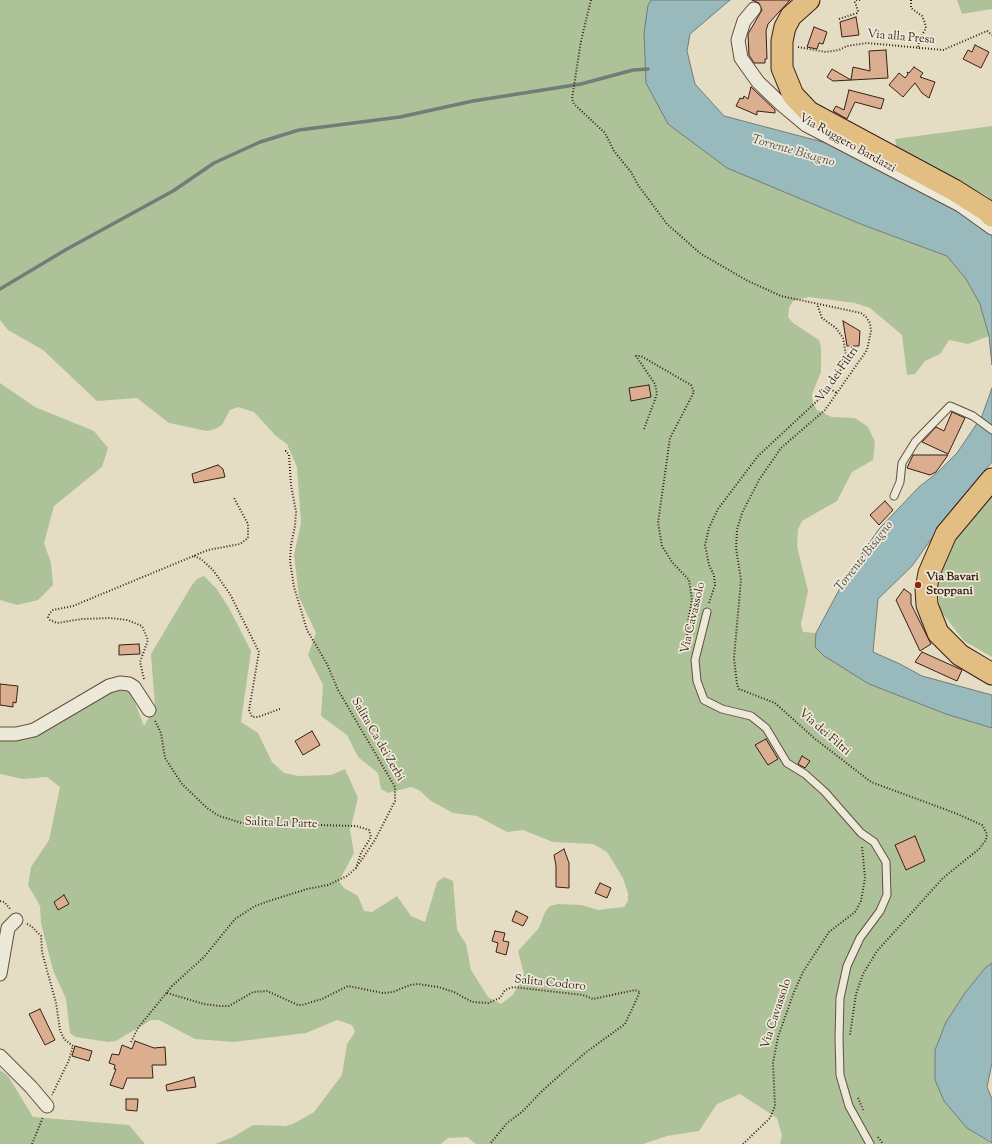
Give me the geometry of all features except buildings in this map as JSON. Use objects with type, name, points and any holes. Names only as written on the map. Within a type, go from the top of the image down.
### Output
[{"type":"main road","points":[[808,0],[791,16],[785,27],[782,41],[782,68],[793,95],[809,112],[954,190],[986,210],[992,216]]},
{"type":"main road","points":[[992,479],[946,534],[929,573],[926,589],[927,605],[938,633],[960,655],[992,674]]},
{"type":"street","name":"Via Ruggero Bardazzi","points":[[754,9],[744,21],[738,40],[741,58],[758,82],[781,104],[806,124],[960,205],[992,228]]},
{"type":"street","points":[[0,734],[16,734],[34,730],[109,686],[120,683],[129,684],[134,687],[149,710]]},
{"type":"street","points":[[0,974],[8,928],[16,920]]},
{"type":"street","points":[[0,1056],[31,1086],[47,1106]]},
{"type":"lane","points":[[894,496],[900,482],[902,463],[912,447],[948,408],[953,406],[973,416],[992,430]]},
{"type":"lane","name":"Via Cavassolo","points":[[708,612],[695,660],[697,682],[704,700],[722,709],[751,716],[766,728],[787,763],[805,774],[825,792],[861,833]]},
{"type":"lane","points":[[861,833],[874,842],[886,862],[887,895],[880,911],[860,938],[847,966],[840,998],[840,1075],[849,1106],[870,1144]]},
{"type":"path","name":"Via dei Filtri","points":[[591,0],[581,41],[572,99],[574,104],[605,133],[614,151],[631,172],[658,213],[678,236],[701,254],[748,281],[782,296],[861,313],[866,317],[870,324],[871,331],[867,350],[825,410],[781,448],[759,480],[742,513],[736,530],[736,548],[741,580],[734,658],[737,685],[739,688],[775,703],[814,738],[871,782],[956,813],[982,825],[987,834],[986,840],[979,850],[943,878],[877,950],[863,974],[856,994],[849,1040]]},
{"type":"path","points":[[839,19],[857,13],[858,11],[855,2],[856,0],[861,0]]},
{"type":"path","points":[[911,0],[911,8],[922,16],[926,28],[919,40],[918,48]]},
{"type":"path","name":"Via alla Presa","points":[[793,47],[826,52],[867,43],[943,50],[987,32],[992,35]]},
{"type":"path","name":"Via Cavassolo","points":[[708,612],[715,585],[714,575],[709,565],[706,546],[709,528],[718,509],[758,456],[830,389],[841,369],[846,355],[843,338],[836,328],[822,318],[817,304]]},
{"type":"path","points":[[644,429],[657,394],[655,384],[636,356],[641,356],[691,385],[694,392],[670,438],[658,523],[662,546],[672,562],[689,580],[692,600],[687,638],[689,643],[693,640]]},
{"type":"path","points":[[830,389],[837,393]]},
{"type":"path","name":"Salita Ca dei Zerbi","points":[[131,1042],[138,1028],[172,986],[204,957],[235,919],[255,906],[307,889],[328,885],[347,876],[356,868],[375,840],[395,801],[396,787],[338,690],[327,664],[307,630],[294,587],[290,561],[290,545],[295,526],[296,512],[291,485],[289,455],[286,451],[284,451]]},
{"type":"path","points":[[146,685],[140,662],[148,640],[142,626],[127,620],[110,618],[82,619],[57,624],[48,617],[53,610],[73,606],[208,550],[240,544],[248,538],[248,524],[234,498]]},
{"type":"path","points":[[194,556],[201,559],[212,570],[230,594],[259,652],[249,710],[252,717],[258,717],[280,709]]},
{"type":"path","name":"Salita La Parte","points":[[149,710],[161,733],[165,758],[182,784],[207,808],[219,816],[242,823],[356,826],[368,830],[371,837],[361,852],[356,868]]},
{"type":"path","name":"Via Cavassolo","points":[[743,1144],[770,1118],[775,1106],[773,1063],[778,1037],[794,992],[803,972],[829,932],[855,912],[861,901],[865,878],[861,833]]},
{"type":"path","points":[[0,901],[8,906],[16,920],[31,926],[41,936],[42,952],[56,1003],[60,1030],[64,1039],[73,1046],[66,1066]]},
{"type":"path","name":"Salita Codoro","points":[[167,993],[204,1004],[229,1006],[252,992],[267,991],[298,1005],[302,1005],[322,999],[348,986],[383,993],[393,992],[410,985],[418,984],[438,987],[454,992],[472,1002],[488,1003],[500,998],[505,990],[513,987],[583,995],[593,999],[635,990],[640,992],[625,1024],[584,1053],[542,1091],[522,1112],[507,1123],[490,1144]]},
{"type":"path","points":[[856,1095],[866,1116]]},
{"type":"path","points":[[877,1134],[883,1144]]},
{"type":"green space","points":[[0,0],[651,0],[648,5],[646,83],[811,202],[863,225],[947,256],[966,279],[980,304],[989,336],[968,344],[949,340],[940,354],[925,361],[915,374],[907,375],[902,335],[870,308],[855,303],[809,297],[793,301],[789,308],[788,317],[793,323],[819,340],[821,348],[821,372],[812,394],[813,403],[817,410],[832,417],[855,418],[868,427],[875,442],[873,460],[852,472],[837,501],[802,521],[798,529],[797,546],[808,591],[801,624],[803,632],[816,633],[815,647],[869,684],[946,714],[992,728],[992,963],[985,968],[946,1022],[935,1050],[935,1080],[967,1128],[992,1144],[780,1144],[782,1135],[777,1118],[740,1094],[717,1104],[699,1131],[667,1136],[643,1144],[476,1144],[467,1137],[448,1138],[441,1144],[215,1144],[233,1137],[253,1125],[285,1126],[293,1124],[314,1112],[342,1075],[347,1044],[355,1032],[352,1025],[337,1020],[306,1033],[233,1042],[195,1039],[159,1020],[151,1020],[116,1041],[108,1042],[76,1037],[70,1033],[66,999],[53,970],[41,923],[40,906],[28,885],[31,867],[49,840],[60,787],[47,777],[23,779],[0,774],[0,739],[114,689],[130,690],[144,726],[155,707],[151,654],[192,585],[197,579],[204,576],[216,588],[229,608],[251,651],[241,722],[258,733],[272,762],[284,773],[299,776],[331,775],[345,769],[358,798],[350,830],[354,853],[339,881],[344,888],[358,896],[364,911],[372,912],[397,896],[411,916],[425,922],[437,882],[444,877],[453,881],[457,930],[466,944],[471,970],[488,997],[501,1004],[513,995],[524,974],[518,951],[539,928],[545,912],[550,906],[558,904],[582,905],[598,910],[624,907],[628,901],[628,893],[623,878],[607,852],[593,844],[553,842],[523,830],[507,832],[477,816],[453,813],[431,801],[419,790],[411,787],[388,793],[381,789],[378,773],[358,757],[347,735],[321,716],[323,685],[308,655],[316,633],[299,597],[294,555],[301,523],[297,467],[287,444],[276,436],[254,412],[238,407],[230,410],[222,425],[207,431],[169,423],[137,398],[97,401],[43,350],[8,330],[0,320]]},
{"type":"green space","points":[[957,0],[992,0],[992,9],[962,14]]},
{"type":"green space","points":[[992,126],[992,201],[987,196],[897,149],[895,139]]},
{"type":"green space","points":[[0,383],[35,407],[94,431],[108,448],[102,467],[54,506],[44,543],[51,563],[53,585],[38,600],[17,605],[0,600]]},
{"type":"green space","points":[[992,496],[992,657],[964,641],[940,610],[937,578],[955,541]]},
{"type":"green space","points":[[0,1070],[8,1076],[33,1117],[129,1125],[145,1144],[0,1144]]},
{"type":"water","name":"Torrente Bisagno","points":[[651,0],[730,0],[690,34],[687,51],[695,84],[724,116],[834,145],[958,207],[992,235],[992,365],[989,336],[980,304],[966,279],[947,256],[863,225],[727,168],[668,124],[646,83],[644,33],[648,5]]},
{"type":"water","name":"Torrente Bisagno","points":[[992,388],[992,462],[954,507],[912,566],[878,599],[873,652],[922,676],[992,695],[992,728],[946,714],[869,684],[824,656],[815,647],[816,633],[847,575],[879,529],[919,487],[938,472],[957,453],[982,416]]},
{"type":"water","points":[[992,963],[992,1063],[987,1087],[992,1099],[992,1143],[967,1128],[944,1101],[935,1080],[935,1050],[946,1022],[965,993],[985,968]]},
{"type":"waterway","points":[[0,289],[67,249],[173,191],[214,163],[260,142],[299,130],[400,117],[473,101],[581,84],[633,70],[648,69]]},
{"type":"place","name":"Via Bavari Stoppani","points":[[918,585]]}]
